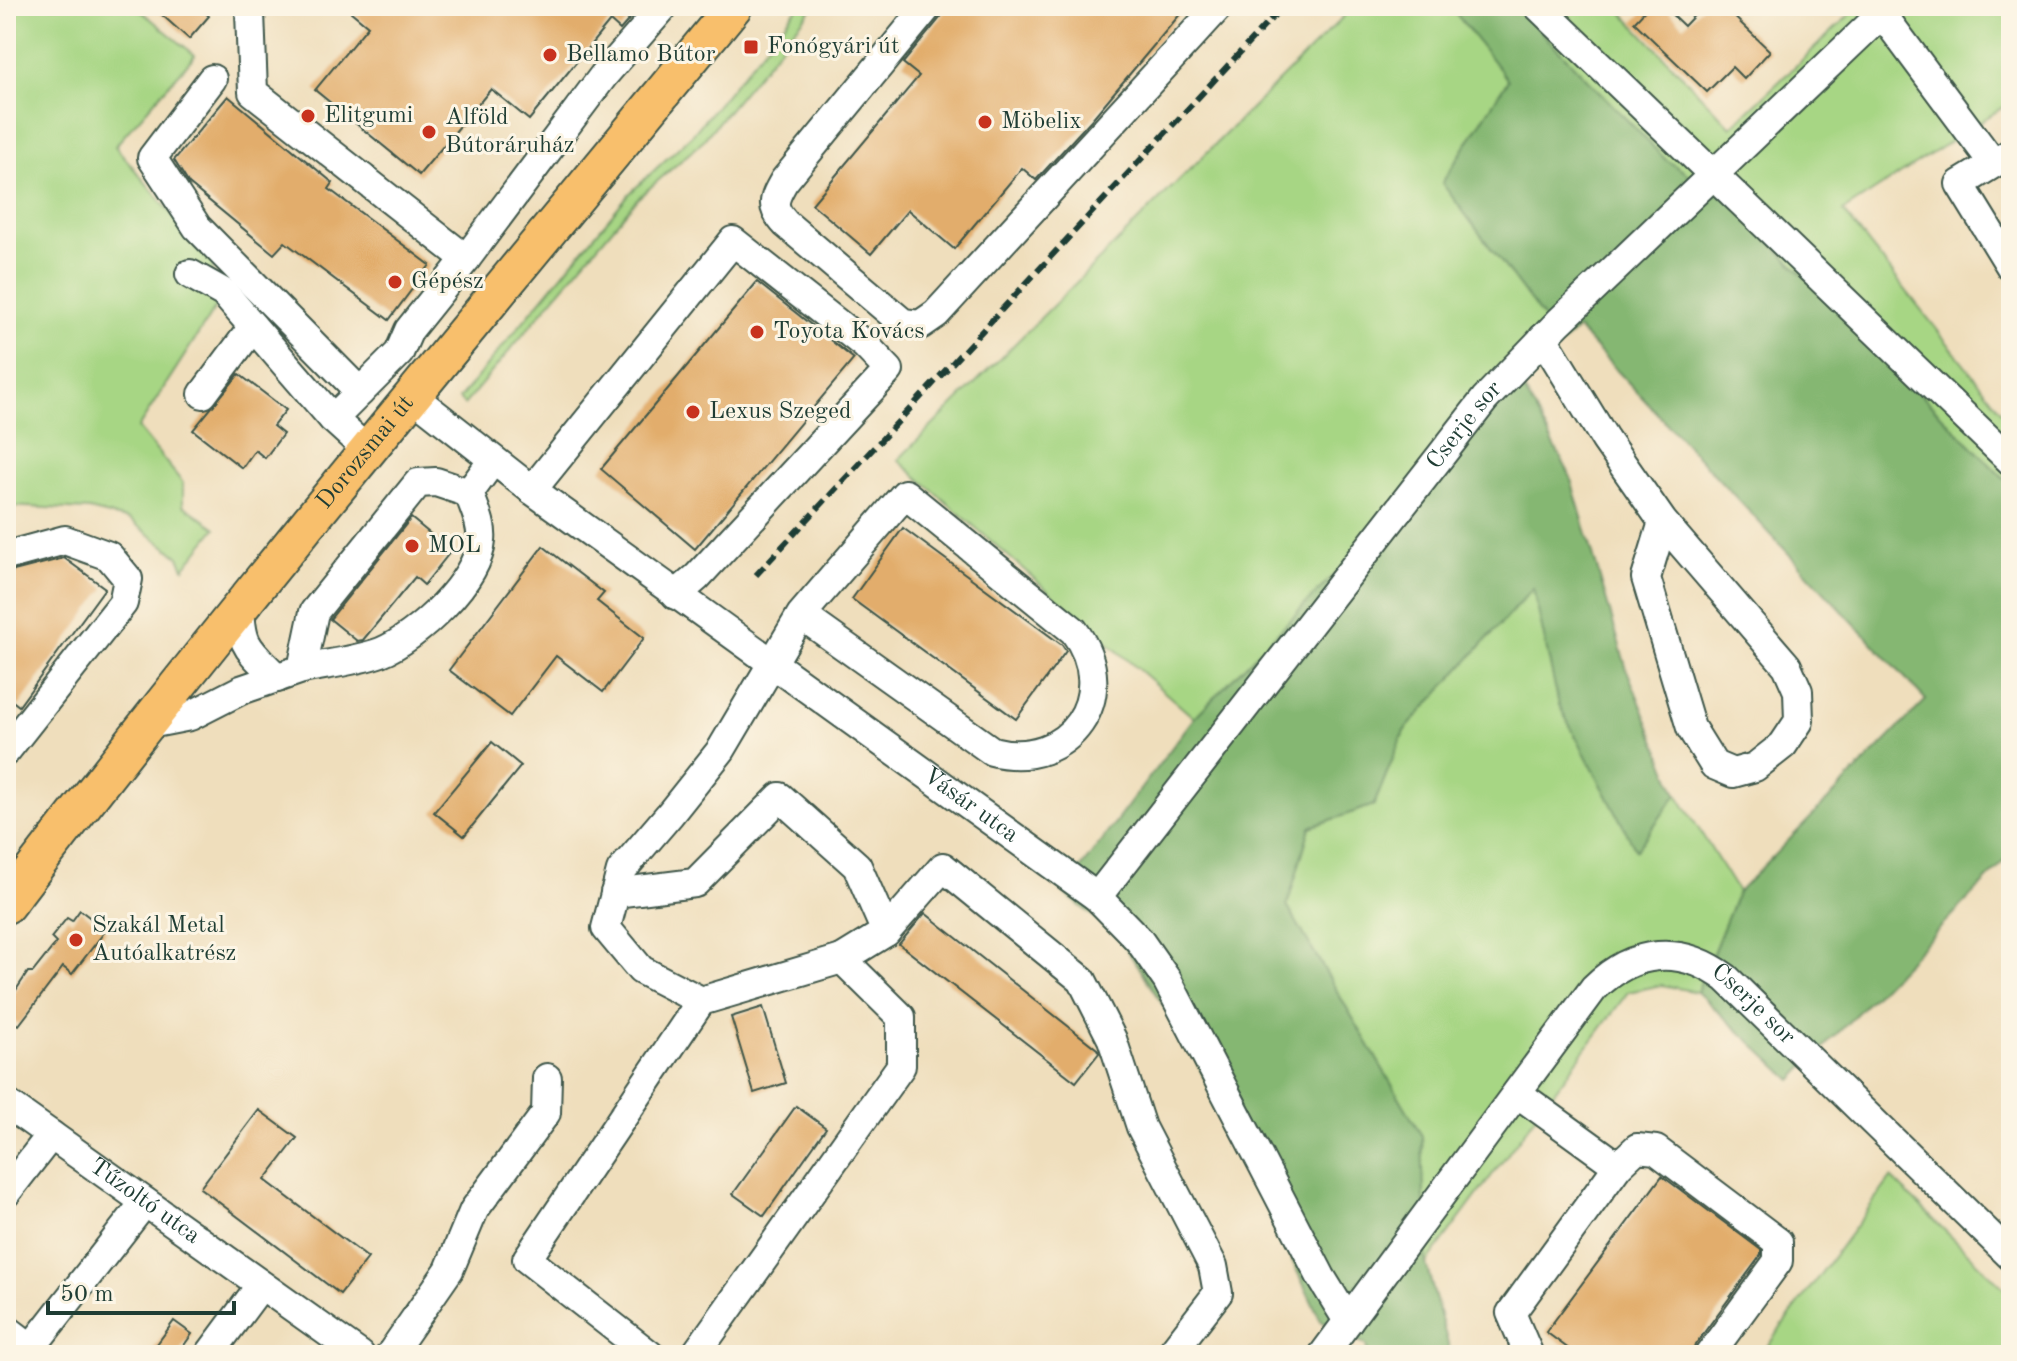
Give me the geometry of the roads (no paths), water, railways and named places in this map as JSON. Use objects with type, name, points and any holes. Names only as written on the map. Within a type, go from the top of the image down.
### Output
[{"type":"main road","name":"Dorozsmai út","points":[[6,905],[240,604],[734,6]]},
{"type":"street","points":[[333,419],[399,353],[409,330],[604,75],[664,6]]},
{"type":"street","points":[[928,6],[784,181],[774,198],[777,214],[786,224],[903,323],[920,325],[936,314],[1219,6]]},
{"type":"street","points":[[1538,6],[2011,461]]},
{"type":"street","points":[[1886,10],[2002,158],[1960,184],[2011,267]]},
{"type":"street","name":"Cserje sor","points":[[1097,897],[1485,399],[1543,338],[1886,10]]},
{"type":"street","points":[[250,12],[253,92],[466,259]]},
{"type":"street","points":[[212,79],[152,158],[197,227],[360,392]]},
{"type":"street","points":[[532,490],[733,241],[865,345],[889,370],[697,577],[676,595]]},
{"type":"street","points":[[190,274],[224,293],[333,419],[367,450]]},
{"type":"street","points":[[203,394],[253,327]]},
{"type":"street","points":[[1543,338],[1605,439],[1663,522],[1787,666],[1798,691],[1799,721],[1783,745],[1755,767],[1733,773],[1714,765],[1691,728],[1646,578],[1663,522]]},
{"type":"street","name":"Vásár utca","points":[[411,395],[532,490],[1097,897],[1139,940],[1167,980],[1321,1277],[1348,1321]]},
{"type":"street","points":[[469,493],[493,460]]},
{"type":"street","points":[[289,674],[314,612],[418,483],[436,482],[469,493]]},
{"type":"street","points":[[144,725],[190,716],[241,690],[289,674],[378,653],[403,642],[459,589],[482,543],[469,493]]},
{"type":"street","points":[[701,1001],[641,970],[606,928],[621,871],[721,750],[801,615],[905,494],[1074,631],[1089,656],[1093,685],[1090,700],[1078,726],[1053,746],[1023,755],[992,751],[801,615]]},
{"type":"street","points":[[6,556],[65,540],[109,556],[128,579],[123,603],[6,751]]},
{"type":"street","points":[[240,604],[241,633],[249,649],[289,674]]},
{"type":"street","points":[[615,893],[695,883],[780,797],[857,866],[886,932]]},
{"type":"street","points":[[650,1355],[527,1259],[701,1001],[842,959],[886,932],[943,867],[1082,980],[1112,1039],[1141,1127],[1213,1266],[1218,1293],[1170,1355]]},
{"type":"street","name":"Cserje sor","points":[[1348,1321],[1594,988],[1633,961],[1648,957],[1681,956],[1697,961],[1726,978],[2011,1256]]},
{"type":"street","points":[[695,1355],[901,1066],[901,1017],[842,959]]},
{"type":"street","points":[[390,1355],[449,1270],[474,1210],[546,1113],[547,1078]]},
{"type":"street","points":[[1517,1093],[1618,1166]]},
{"type":"street","name":"Tűzoltó utca","points":[[9,1112],[51,1135],[360,1355]]},
{"type":"street","points":[[6,1193],[51,1135]]},
{"type":"street","points":[[1529,1355],[1511,1313],[1618,1166],[1637,1148],[1656,1150],[1778,1242],[1778,1261],[1709,1355]]},
{"type":"street","points":[[6,1329],[32,1353],[145,1202]]},
{"type":"street","points":[[209,1355],[261,1285]]},
{"type":"street","points":[[1323,1355],[1348,1321]]},
{"type":"railway","points":[[756,575],[1283,6]]},
{"type":"place","name":"Fonógyári út","points":[[751,47]]},
{"type":"place","name":"Bellamo Bútor","points":[[550,55]]},
{"type":"place","name":"Elitgumi","points":[[308,116]]},
{"type":"place","name":"Möbelix","points":[[985,122]]},
{"type":"place","name":"Alföld Bútoráruház","points":[[429,132]]},
{"type":"place","name":"Gépész","points":[[395,282]]},
{"type":"place","name":"Toyota Kovács","points":[[757,332]]},
{"type":"place","name":"Lexus Szeged","points":[[693,412]]},
{"type":"place","name":"MOL","points":[[412,546]]},
{"type":"place","name":"Szakál Metal Autóalkatrész","points":[[76,940]]}]
